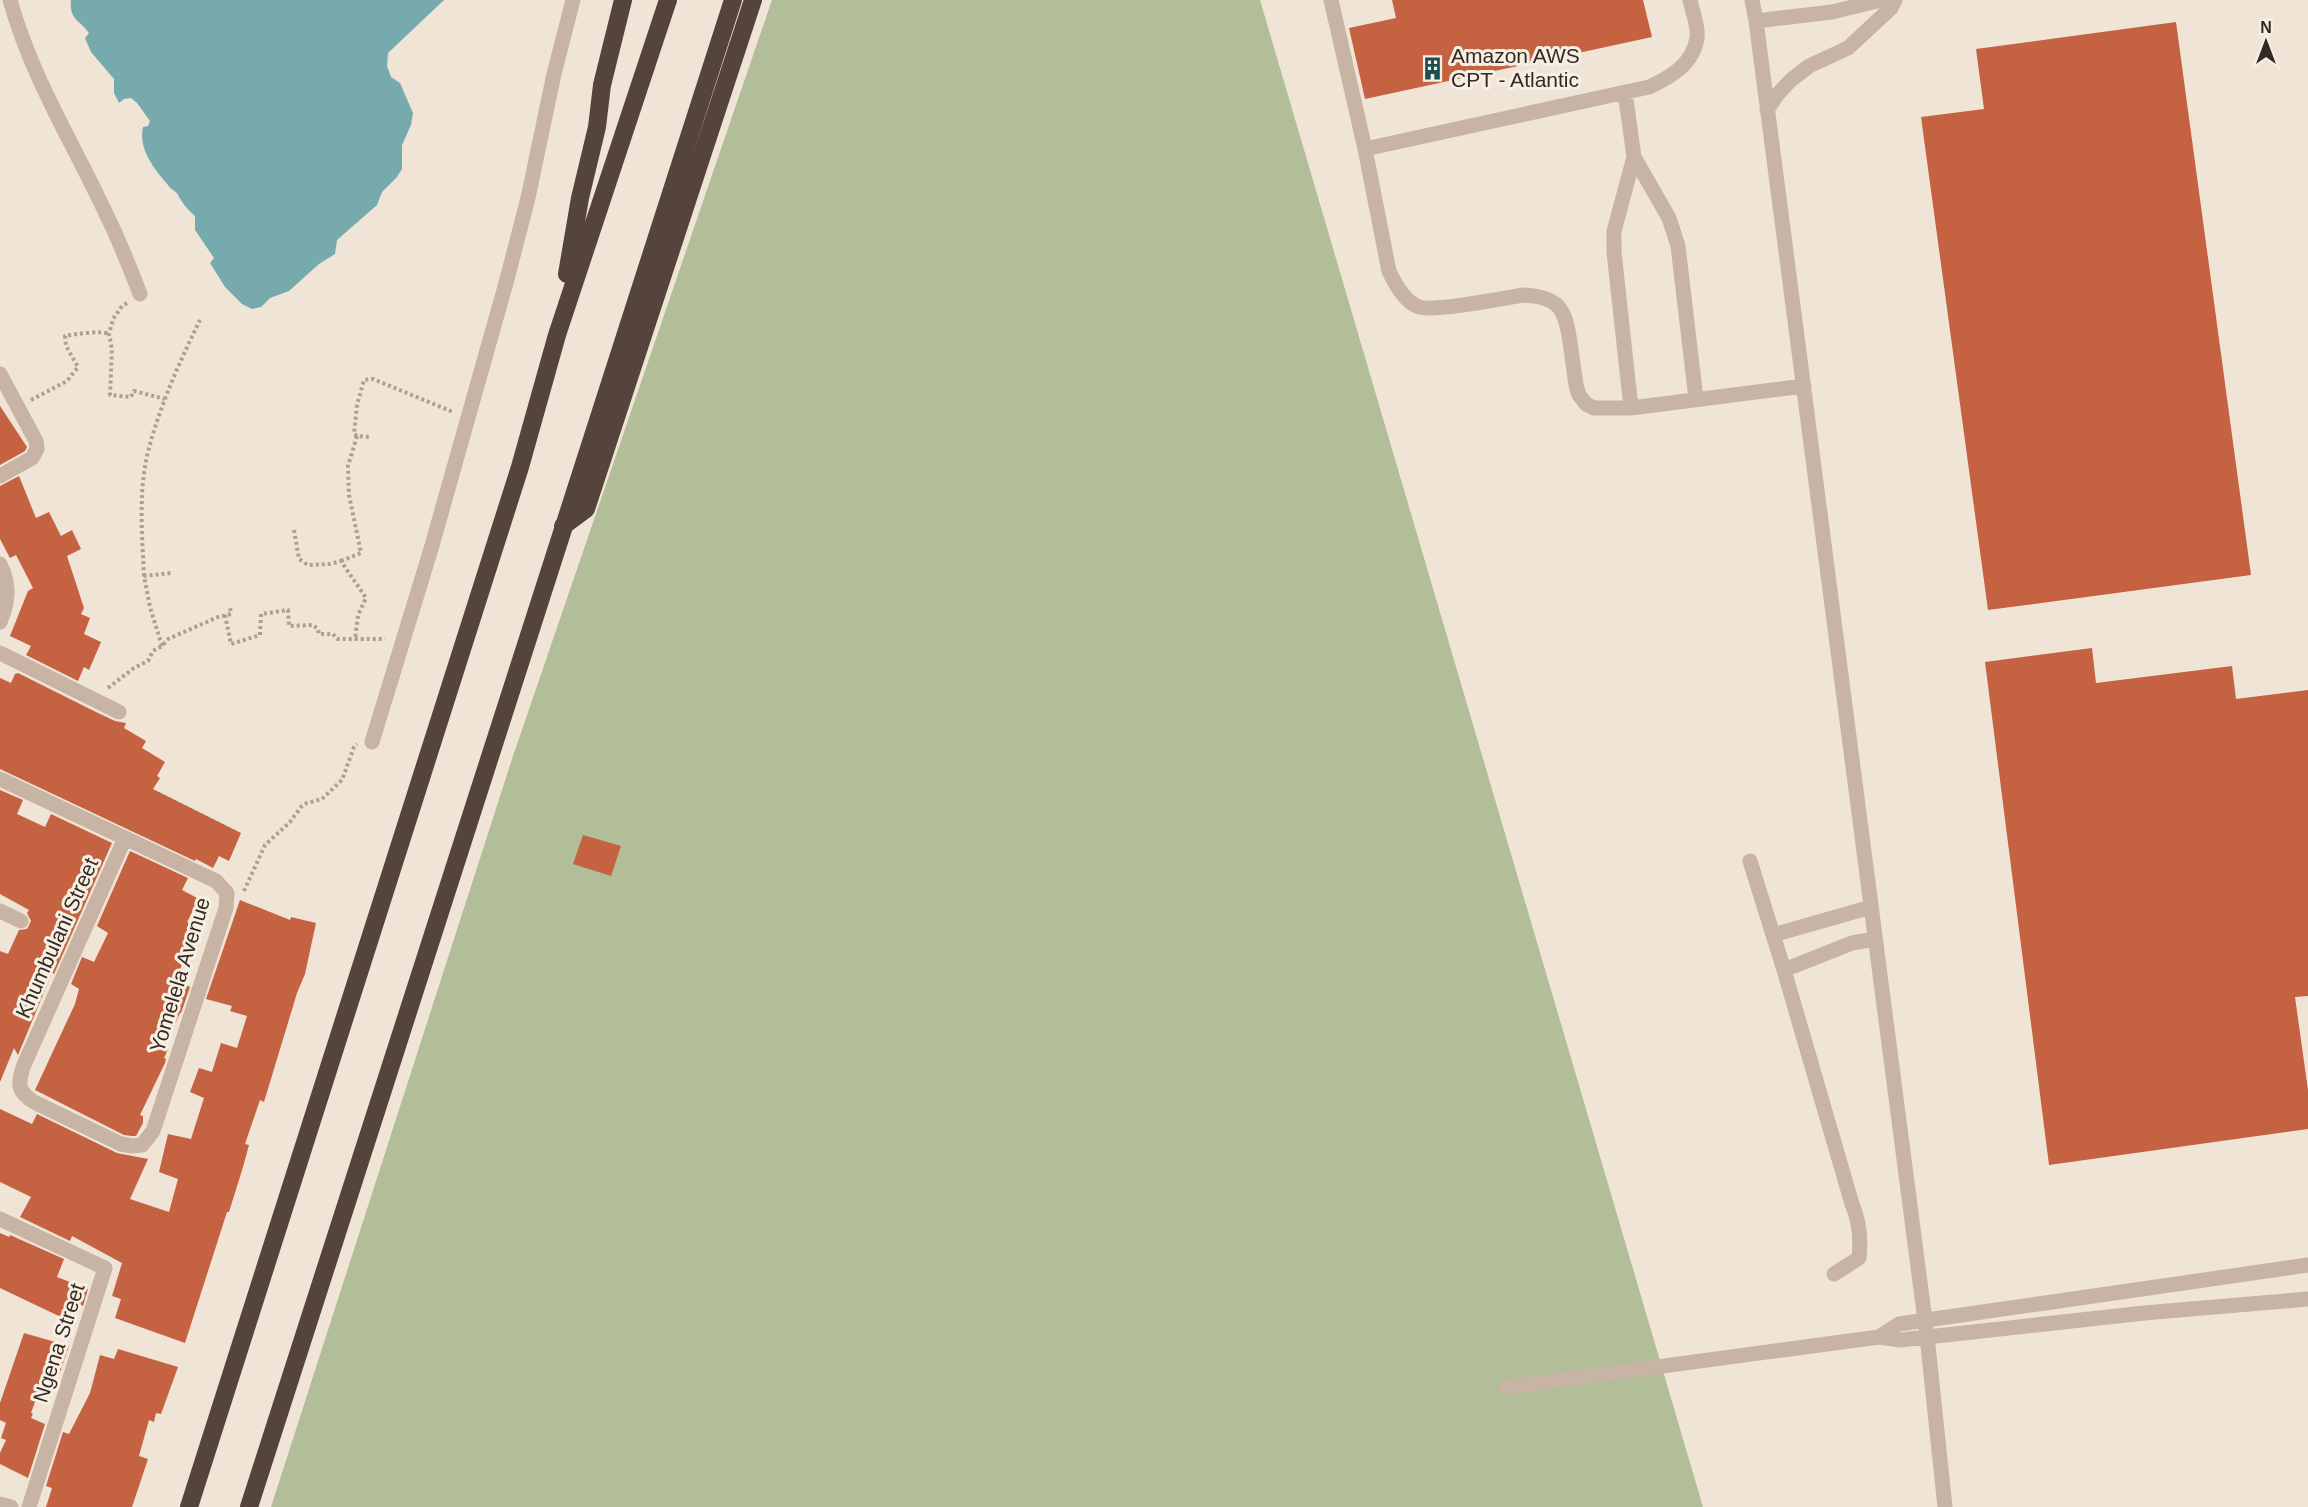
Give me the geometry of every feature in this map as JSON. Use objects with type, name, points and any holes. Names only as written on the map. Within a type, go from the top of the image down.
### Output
[{"type":"highway","points":[[556,335],[580,198],[597,126],[602,86],[623,0]]},
{"type":"highway","points":[[189,1507],[520,467],[556,335],[668,0]]},
{"type":"highway","points":[[249,1507],[733,0]]},
{"type":"highway","points":[[563,526],[586,509],[753,0]]},
{"type":"street","points":[[10,0],[31,64],[108,217],[140,294]]},
{"type":"street","points":[[372,742],[431,549],[528,198],[554,74],[573,0]]},
{"type":"street","points":[[1331,0],[1365,149],[1389,271],[1395,285],[1406,297],[1419,307],[1436,307],[1523,295],[1549,299],[1561,309],[1566,319],[1579,395],[1586,404],[1594,408],[1631,408],[1804,386]]},
{"type":"street","points":[[1365,149],[1649,87],[1669,78],[1682,68],[1691,56],[1698,36],[1690,0]]},
{"type":"street","points":[[1752,0],[1927,1336],[1945,1507]]},
{"type":"street","points":[[1756,21],[1832,12],[1881,0]]},
{"type":"street","points":[[1767,110],[1777,94],[1791,80],[1809,66],[1848,48],[1891,8],[1895,0]]},
{"type":"street","points":[[1624,92],[1634,157],[1670,218],[1678,246],[1696,399]]},
{"type":"street","points":[[1631,408],[1614,252],[1614,231],[1634,157]]},
{"type":"street","points":[[0,374],[16,408],[36,441],[37,453],[23,464],[0,476]]},
{"type":"street","points":[[0,564],[6,577],[8,594],[0,622]]},
{"type":"street","points":[[0,654],[119,712]]},
{"type":"street","name":"Yomelela Avenue","points":[[0,779],[216,881],[227,893],[226,908],[149,1139],[142,1144],[132,1146],[122,1144],[34,1102],[20,1090]]},
{"type":"street","name":"Khumbulani Street","points":[[20,1090],[23,1067],[125,838]]},
{"type":"street","points":[[1750,861],[1858,1219],[1861,1242],[1859,1258],[1834,1274]]},
{"type":"street","points":[[1773,935],[1871,907]]},
{"type":"street","points":[[0,911],[21,921]]},
{"type":"street","points":[[1784,970],[1852,943],[1875,939]]},
{"type":"street","name":"Ngena Street","points":[[0,1219],[105,1268],[29,1507]]},
{"type":"street","points":[[1879,1337],[1899,1324],[2308,1265]]},
{"type":"street","points":[[1507,1387],[1879,1337],[1899,1340],[2308,1299]]},
{"type":"street","points":[[0,1503],[11,1507]]},
{"type":"path","points":[[140,294],[122,306],[113,319],[109,334],[112,349],[111,395],[131,397],[134,391],[165,399]]},
{"type":"path","points":[[162,646],[150,608],[144,576],[142,526],[144,483],[148,449],[165,399],[200,320]]},
{"type":"path","points":[[16,408],[67,381],[78,367],[66,346],[65,336],[88,335],[102,331],[109,334]]},
{"type":"path","points":[[294,531],[299,559],[308,566],[330,564],[361,553],[349,495],[348,466],[357,436],[354,434],[357,405],[364,380],[368,379],[448,411],[468,416]]},
{"type":"path","points":[[357,436],[369,437]]},
{"type":"path","points":[[341,561],[366,598],[358,615],[355,640]]},
{"type":"path","points":[[144,576],[171,573]]},
{"type":"path","points":[[93,698],[134,668],[148,661],[153,651],[168,639],[204,622],[231,614],[230,608]]},
{"type":"path","points":[[225,615],[231,644],[260,635],[261,614],[288,610],[289,626],[313,625],[318,629],[319,634],[333,634],[338,639],[403,637]]},
{"type":"path","points":[[227,893],[244,893],[264,845],[290,822],[301,807],[322,799],[337,786],[342,780],[354,747],[362,742],[372,742]]},
{"type":"green space","points":[[772,0],[1260,0],[1703,1507],[271,1507],[513,756]]},
{"type":"water","points":[[71,0],[444,0],[388,53],[387,66],[391,77],[400,83],[413,113],[411,125],[402,145],[402,169],[382,192],[377,205],[337,240],[335,254],[319,264],[289,291],[270,298],[261,307],[252,309],[242,304],[225,287],[210,263],[214,258],[195,230],[195,216],[148,158],[142,135],[143,127],[148,126],[150,121],[131,98],[119,103],[114,93],[114,79],[91,52],[85,38],[89,33],[73,16]]},
{"type":"building","name":"Amazon AWS CPT - Atlantic","points":[[1392,0],[1643,0],[1652,37],[1365,99],[1349,28],[1396,18]]},
{"type":"building","points":[[2176,22],[2251,575],[1988,610],[1921,117],[1984,109],[1976,49]]},
{"type":"building","points":[[0,406],[27,447],[25,451],[0,465]]},
{"type":"building","points":[[19,476],[36,518],[49,512],[61,536],[72,530],[81,549],[67,556],[84,608],[81,614],[90,618],[84,634],[101,642],[89,670],[84,667],[78,681],[26,655],[31,646],[10,636],[28,591],[33,588],[16,555],[10,558],[0,539],[0,486]]},
{"type":"building","points":[[2092,648],[2096,683],[2232,666],[2236,699],[2308,690],[2308,996],[2295,997],[2308,1090],[2308,1129],[2049,1165],[1985,662]]},
{"type":"building","points":[[18,673],[115,721],[126,723],[124,728],[146,741],[142,748],[165,762],[157,776],[160,778],[153,789],[241,833],[229,861],[219,856],[213,868],[196,859],[195,861],[0,769],[0,678],[11,683],[15,674]]},
{"type":"building","points":[[0,790],[23,800],[17,814],[45,827],[51,814],[112,843],[54,974],[52,973],[18,1055],[14,1048],[0,1082],[0,951],[8,954],[19,930],[27,929],[31,921],[27,913],[29,910],[0,894]]},
{"type":"building","points":[[583,835],[621,846],[611,876],[573,864]]},
{"type":"building","points":[[130,851],[188,878],[182,890],[199,899],[187,922],[198,924],[176,980],[190,987],[181,1013],[164,1048],[168,1049],[164,1058],[165,1063],[140,1115],[143,1116],[143,1123],[136,1136],[124,1135],[35,1090],[75,1004],[79,989],[71,984],[82,957],[94,962],[108,933],[97,926]]},
{"type":"building","points":[[240,900],[290,920],[291,917],[316,923],[305,974],[297,993],[264,1102],[260,1100],[245,1144],[249,1145],[243,1167],[185,1343],[115,1318],[121,1299],[112,1296],[122,1263],[72,1236],[70,1241],[20,1217],[31,1197],[0,1182],[0,1109],[32,1124],[37,1114],[117,1153],[148,1159],[130,1199],[169,1212],[178,1179],[159,1172],[168,1134],[191,1139],[204,1098],[190,1092],[199,1068],[212,1072],[221,1043],[237,1048],[247,1016],[230,1011],[232,1006],[206,999]]},
{"type":"building","points":[[0,1233],[9,1237],[10,1235],[64,1259],[57,1277],[88,1289],[83,1306],[69,1301],[63,1318],[0,1288]]},
{"type":"building","points":[[24,1333],[69,1346],[59,1375],[46,1371],[31,1413],[33,1414],[31,1418],[45,1424],[28,1478],[0,1464],[0,1453],[6,1440],[1,1438],[6,1423],[0,1420],[0,1403]]},
{"type":"building","points":[[118,1349],[178,1367],[161,1414],[156,1413],[154,1422],[149,1420],[139,1456],[148,1459],[132,1507],[46,1507],[52,1488],[46,1486],[63,1432],[69,1434],[90,1393],[100,1355],[114,1359]]},
{"type":"place","name":"Amazon AWS CPT - Atlantic","points":[[1433,68]]}]
